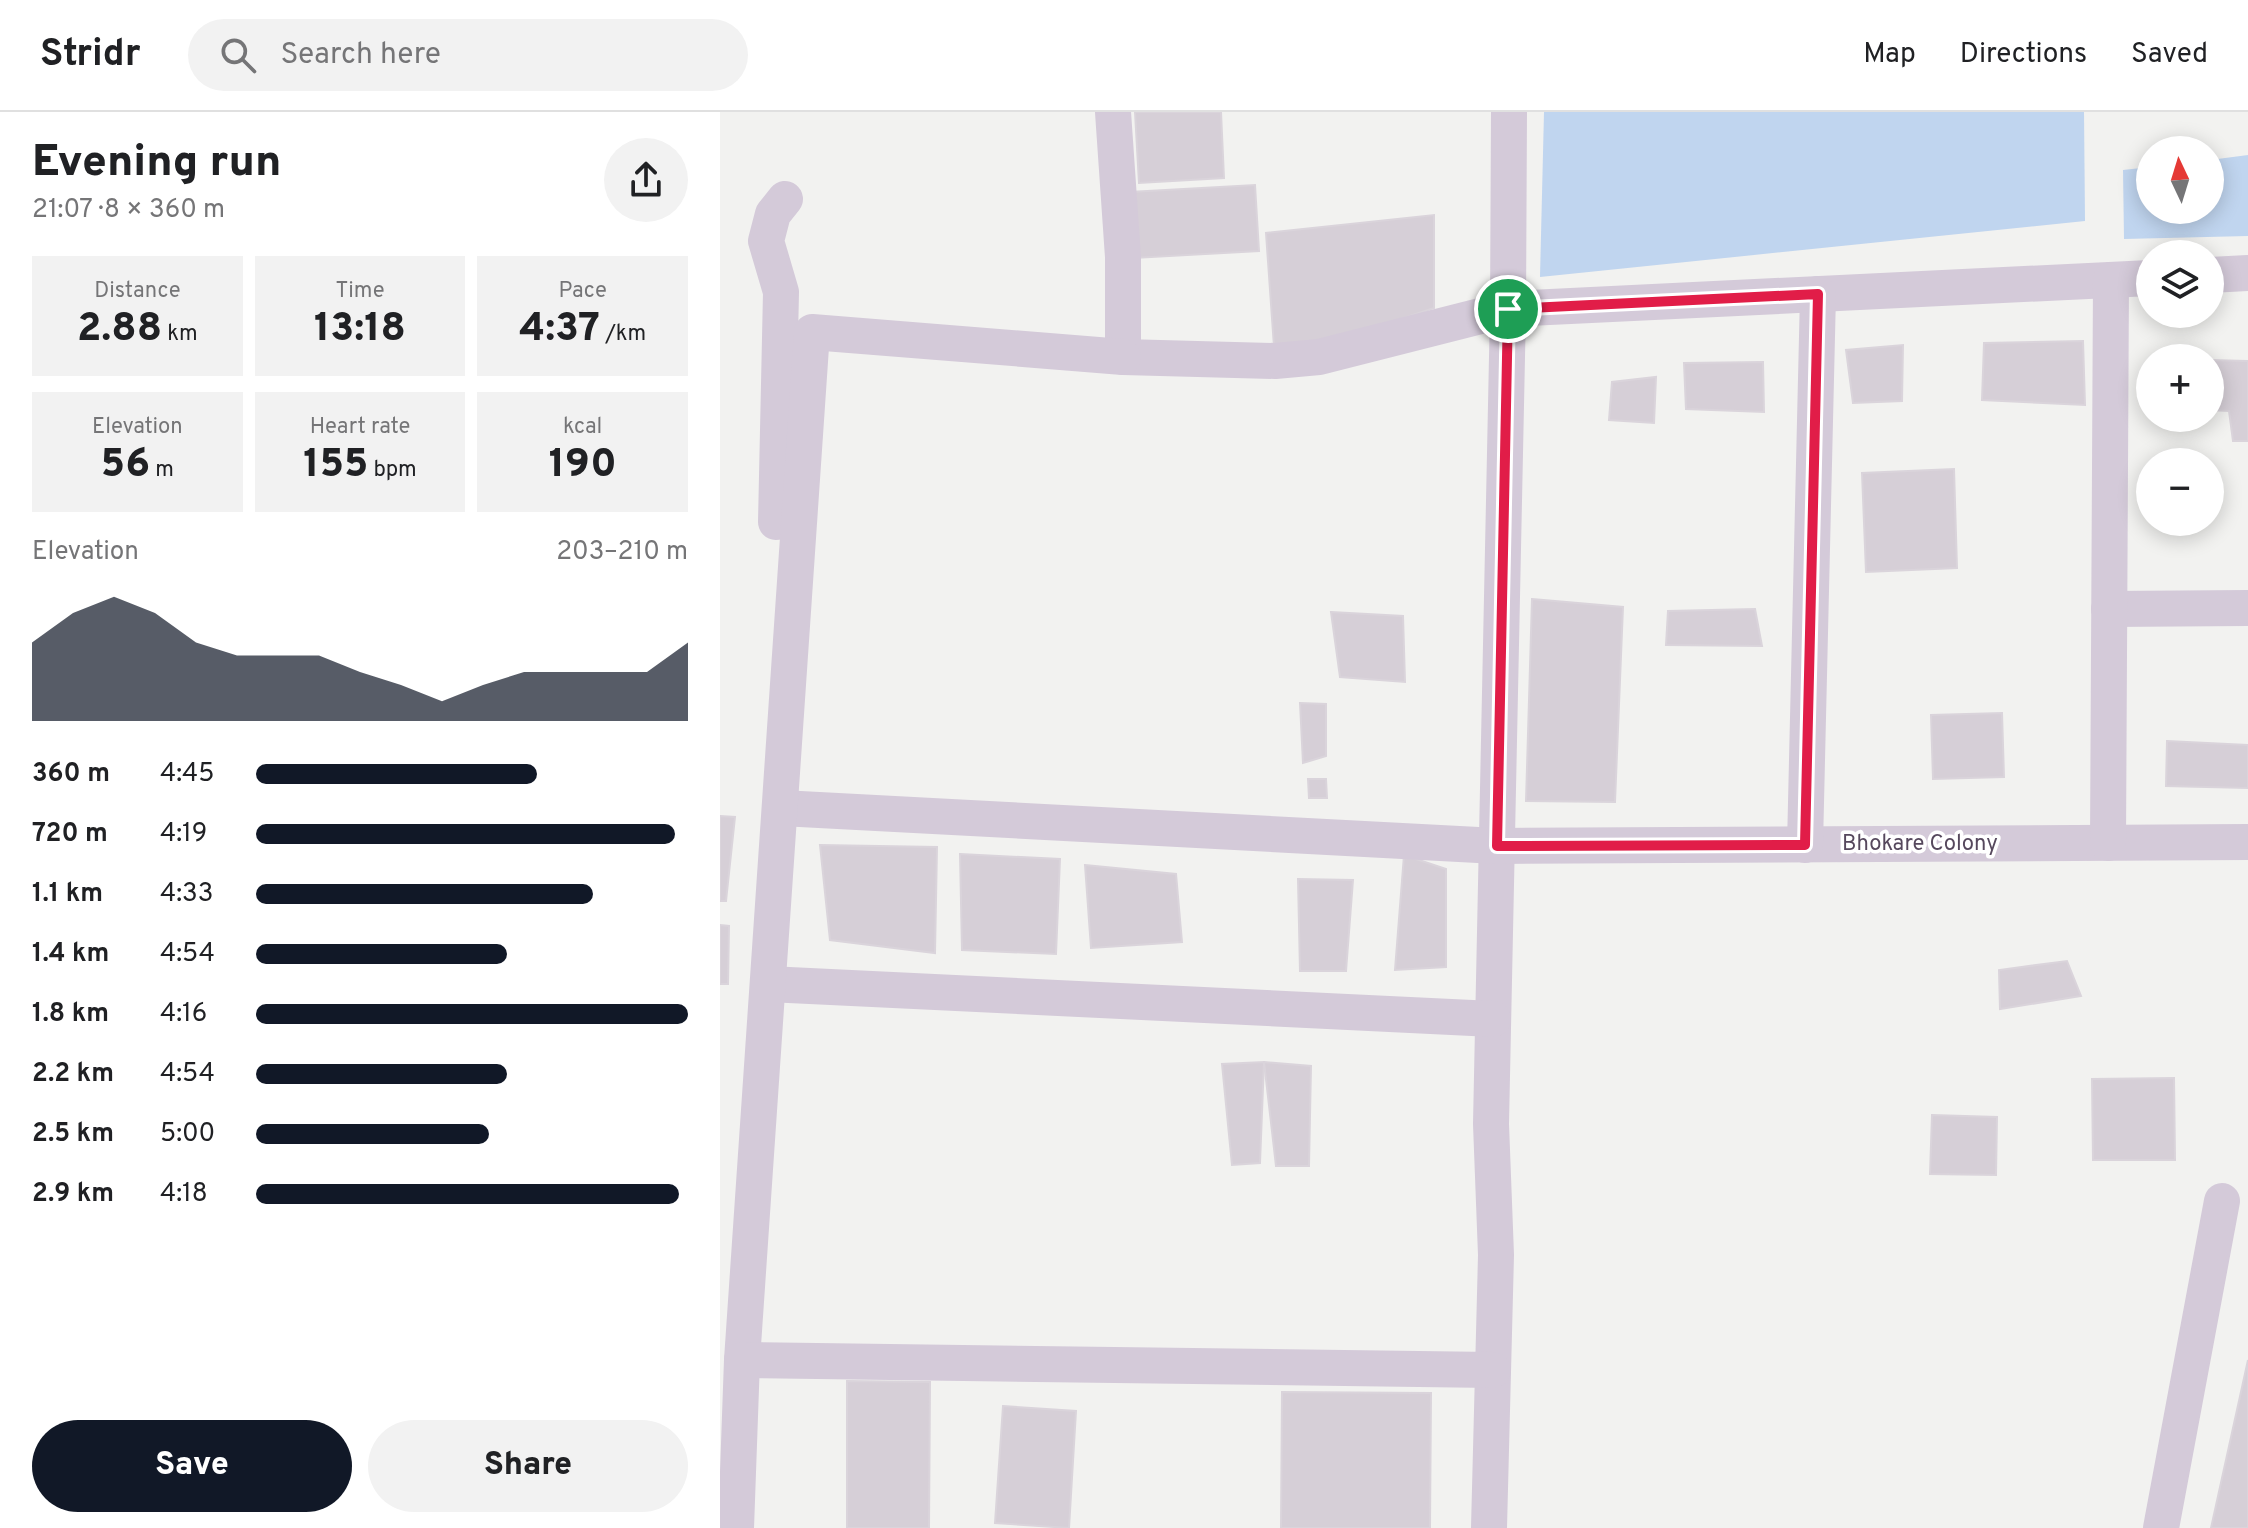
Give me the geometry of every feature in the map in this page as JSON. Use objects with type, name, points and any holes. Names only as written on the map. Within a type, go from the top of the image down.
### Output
[{"type":"street","points":[[1113,112],[1123,257],[1123,357]]},
{"type":"street","points":[[1489,1528],[1496,1255],[1491,1124],[1508,309],[1509,112]]},
{"type":"street","points":[[781,808],[775,597],[781,292],[766,241],[773,214],[785,199]]},
{"type":"street","points":[[2224,274],[2248,273]]},
{"type":"street","points":[[736,1528],[742,1360],[812,332],[1123,357],[1275,361],[1319,357],[1508,309],[2136,279]]},
{"type":"street","points":[[2108,843],[2111,280]]},
{"type":"street","points":[[1805,845],[1818,294]]},
{"type":"street","points":[[2109,609],[2248,608]]},
{"type":"street","name":"Bhokare Colony","points":[[781,808],[1497,846],[2248,842]]},
{"type":"street","points":[[768,984],[1493,1019]]},
{"type":"street","points":[[2161,1528],[2222,1201]]},
{"type":"street","points":[[742,1360],[1493,1370]]},
{"type":"shaded area","points":[[1544,112],[2084,112],[2085,221],[1540,277]]},
{"type":"shaded area","points":[[2248,155],[2248,236],[2124,239],[2123,170],[2136,169],[2136,224],[2224,224],[2224,158]]},
{"type":"building","points":[[1135,112],[1221,112],[1224,178],[1139,183]]},
{"type":"building","points":[[1255,185],[1259,251],[1134,258],[1130,192]]},
{"type":"building","points":[[1434,215],[1434,308],[1275,361],[1266,233]]},
{"type":"building","points":[[2083,341],[2085,405],[1982,400],[1984,343]]},
{"type":"building","points":[[1903,345],[1902,401],[1853,403],[1846,350]]},
{"type":"building","points":[[2224,360],[2248,361],[2248,441],[2233,441],[2229,411],[2224,411]]},
{"type":"building","points":[[1763,362],[1764,412],[1686,409],[1684,363]]},
{"type":"building","points":[[1656,377],[1654,423],[1609,420],[1612,382]]},
{"type":"building","points":[[1954,469],[1957,568],[1866,572],[1862,473]]},
{"type":"building","points":[[1532,599],[1623,607],[1615,802],[1526,801]]},
{"type":"building","points":[[1755,609],[1762,646],[1666,645],[1668,611]]},
{"type":"building","points":[[1331,612],[1403,616],[1405,682],[1340,677]]},
{"type":"building","points":[[1300,703],[1326,704],[1326,756],[1303,763]]},
{"type":"building","points":[[2002,713],[2004,777],[1933,779],[1931,715]]},
{"type":"building","points":[[2167,741],[2248,745],[2248,788],[2166,786]]},
{"type":"building","points":[[1308,779],[1326,779],[1327,798],[1309,798]]},
{"type":"building","points":[[720,816],[735,817],[726,901],[720,901]]},
{"type":"building","points":[[820,845],[937,847],[935,953],[830,940]]},
{"type":"building","points":[[960,854],[1060,859],[1056,954],[962,950]]},
{"type":"building","points":[[1404,855],[1446,869],[1446,967],[1395,970]]},
{"type":"building","points":[[1085,865],[1176,874],[1182,942],[1091,948]]},
{"type":"building","points":[[1298,879],[1353,880],[1346,971],[1300,971]]},
{"type":"building","points":[[720,925],[729,926],[728,984],[720,984]]},
{"type":"building","points":[[2067,961],[2081,996],[2000,1009],[1999,970]]},
{"type":"building","points":[[1264,1062],[1260,1163],[1232,1165],[1222,1064]]},
{"type":"building","points":[[1264,1062],[1311,1066],[1309,1166],[1276,1166]]},
{"type":"building","points":[[2174,1078],[2175,1160],[2093,1160],[2092,1079]]},
{"type":"building","points":[[1932,1115],[1997,1117],[1996,1175],[1930,1174]]},
{"type":"building","points":[[2248,1360],[2248,1528],[2211,1528]]},
{"type":"building","points":[[847,1381],[930,1382],[929,1528],[847,1528]]},
{"type":"building","points":[[1282,1392],[1431,1393],[1430,1528],[1281,1528]]},
{"type":"building","points":[[1003,1406],[1076,1411],[1069,1528],[995,1523]]},
{"type":"route","points":[[1818,294],[1805,845],[1497,846],[1508,309],[1818,294]]}]
